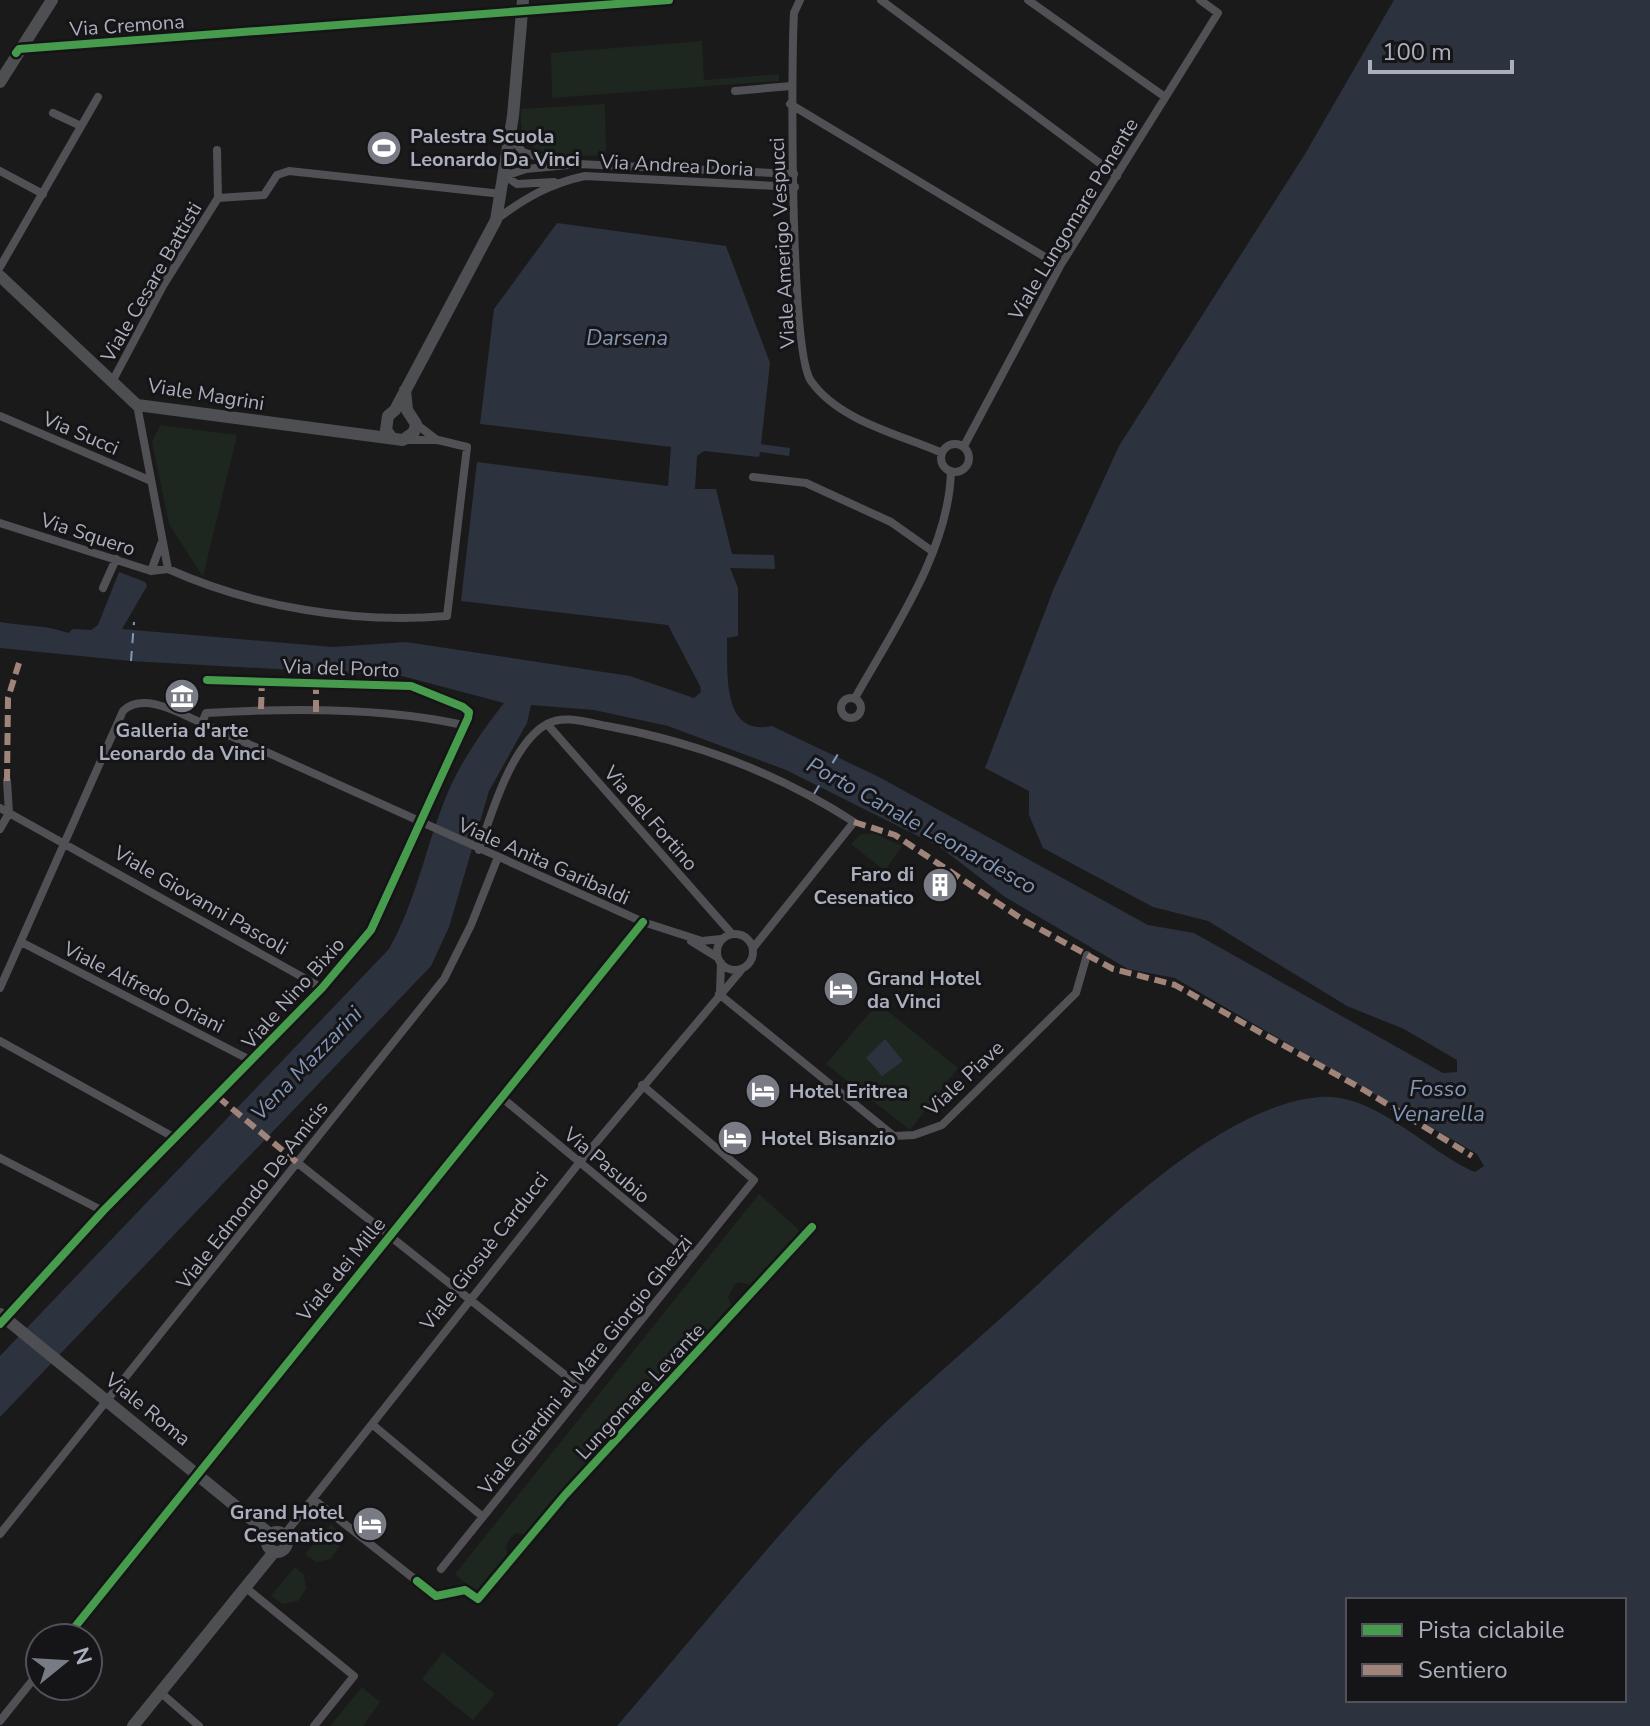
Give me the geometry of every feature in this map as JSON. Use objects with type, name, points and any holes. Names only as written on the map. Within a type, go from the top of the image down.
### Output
[{"type":"street","points":[[0,82],[52,0]]},
{"type":"street","name":"Via Cremona","points":[[18,51],[522,5],[669,0]]},
{"type":"street","name":"Viale Amerigo Vespucci","points":[[800,0],[794,13],[790,104],[801,328],[809,379],[836,407],[942,453]]},
{"type":"street","points":[[881,0],[1117,176]]},
{"type":"street","points":[[1028,0],[1165,97]]},
{"type":"street","name":"Viale Lungomare Ponente","points":[[855,698],[932,551],[950,495],[951,471],[961,471],[968,464],[969,455],[964,446],[1060,266],[1218,13],[1200,0]]},
{"type":"street","points":[[396,412],[416,424],[411,436],[398,439],[386,430],[496,220],[510,137],[522,5]]},
{"type":"street","points":[[0,65],[18,51]]},
{"type":"street","points":[[735,91],[791,86]]},
{"type":"street","points":[[0,267],[98,97]]},
{"type":"street","points":[[790,104],[1060,266]]},
{"type":"street","points":[[53,113],[81,126]]},
{"type":"street","name":"Via Andrea Doria","points":[[510,137],[523,152],[560,165]]},
{"type":"street","name":"Viale Cesare Battisti","points":[[112,382],[164,284],[218,198],[217,150]]},
{"type":"street","name":"Via Andrea Doria","points":[[505,176],[526,169],[560,165],[794,174]]},
{"type":"street","points":[[630,179],[631,166]]},
{"type":"street","points":[[0,171],[43,194]]},
{"type":"street","name":"Viale Cesare Battisti","points":[[218,198],[264,195],[277,175],[289,171],[502,194]]},
{"type":"street","name":"Via Andrea Doria","points":[[505,176],[517,184],[559,182],[585,176],[795,187]]},
{"type":"street","name":"Via Andrea Doria","points":[[496,220],[522,201],[559,182]]},
{"type":"street","name":"Viale Magrini","points":[[0,276],[137,405],[250,423],[398,439],[438,440],[467,447],[447,616],[361,616],[312,612],[168,569]]},
{"type":"street","points":[[137,405],[168,569]]},
{"type":"street","points":[[360,433],[396,412]]},
{"type":"street","name":"Via Succi","points":[[0,416],[149,480]]},
{"type":"street","name":"Viale Magrini","points":[[416,424],[438,440]]},
{"type":"street","points":[[951,471],[942,462],[942,453],[951,444],[964,446]]},
{"type":"street","points":[[753,477],[806,483],[891,522],[932,551]]},
{"type":"street","name":"Via Squero","points":[[0,523],[151,571],[168,569]]},
{"type":"street","points":[[151,571],[161,543]]},
{"type":"street","points":[[103,588],[116,559]]},
{"type":"street","name":"Via del Porto","points":[[207,680],[411,686],[469,712]]},
{"type":"street","name":"Viale Anita Garibaldi","points":[[64,841],[128,706],[142,703],[158,705],[643,922],[705,941],[721,939]]},
{"type":"street","points":[[202,723],[206,713],[261,709],[427,717],[463,725]]},
{"type":"street","name":"Viale Nino Bixio","points":[[5,1320],[103,1211],[322,988],[371,930],[469,712]]},
{"type":"street","points":[[479,850],[495,802],[524,745],[547,724],[578,721],[675,740],[803,790],[854,822],[753,948],[751,960],[743,968],[731,970],[719,960]]},
{"type":"street","name":"Via del Fortino","points":[[547,724],[731,933]]},
{"type":"street","points":[[0,829],[7,781]]},
{"type":"street","name":"Viale Giovanni Pascoli","points":[[5,810],[322,988]]},
{"type":"street","points":[[0,988],[64,841]]},
{"type":"street","name":"Viale Edmondo De Amicis","points":[[0,1534],[444,979],[471,925],[498,857]]},
{"type":"street","name":"Viale dei Mille","points":[[79,1622],[643,922]]},
{"type":"street","points":[[719,994],[721,939],[731,933],[743,935],[753,948]]},
{"type":"street","name":"Viale Anita Garibaldi","points":[[684,936],[719,960]]},
{"type":"street","name":"Viale Alfredo Oriani","points":[[21,942],[252,1061]]},
{"type":"street","name":"Viale Piave","points":[[719,994],[894,1136],[914,1135],[942,1125],[1052,1019],[1076,993],[1087,955]]},
{"type":"street","name":"Viale Giosuè Carducci","points":[[278,1535],[313,1499],[642,1085],[743,968]]},
{"type":"street","points":[[0,1041],[177,1139]]},
{"type":"street","name":"Viale Giardini al Mare Giorgio Ghezzi","points":[[441,1569],[754,1180],[642,1085]]},
{"type":"street","name":"Via Pasubio","points":[[501,1097],[693,1256]]},
{"type":"street","points":[[0,1158],[103,1211]]},
{"type":"street","points":[[299,1164],[584,1390]]},
{"type":"street","name":"Viale Roma","points":[[5,1320],[196,1474],[278,1535]]},
{"type":"street","points":[[373,1425],[483,1517]]},
{"type":"street","points":[[313,1499],[417,1581]]},
{"type":"street","points":[[133,1726],[274,1552],[267,1543],[278,1535]]},
{"type":"street","points":[[246,1588],[354,1676],[314,1726]]},
{"type":"street","points":[[0,1721],[24,1691]]},
{"type":"street","points":[[160,1692],[199,1726]]},
{"type":"shaded area","points":[[702,41],[704,80],[779,74],[779,81],[552,98],[551,53]]},
{"type":"shaded area","points":[[605,104],[606,156],[546,153],[526,140],[521,109]]},
{"type":"shaded area","points":[[160,425],[237,435],[203,577],[169,524],[152,442]]},
{"type":"shaded area","points":[[861,834],[875,834],[902,846],[885,871],[851,844]]},
{"type":"shaded area","points":[[878,1003],[958,1068],[910,1130],[826,1064]]},
{"type":"shaded area","points":[[759,1194],[800,1231],[752,1286],[741,1282],[735,1284],[728,1297],[732,1307],[635,1415],[616,1417],[614,1428],[617,1435],[529,1535],[517,1533],[510,1538],[506,1548],[509,1559],[477,1593],[455,1574]]},
{"type":"shaded area","points":[[331,1524],[339,1532],[339,1547],[331,1559],[316,1562],[305,1554]]},
{"type":"shaded area","points":[[295,1567],[304,1575],[306,1589],[298,1601],[283,1604],[271,1596]]},
{"type":"shaded area","points":[[443,1652],[495,1694],[473,1720],[422,1679]]},
{"type":"shaded area","points":[[362,1687],[380,1702],[363,1726],[330,1726]]},
{"type":"water","points":[[1394,0],[1650,0],[1650,1726],[617,1726],[782,1533],[861,1447],[1129,1201],[1204,1144],[1243,1121],[1282,1105],[1320,1097],[1340,1098],[1380,1113],[1475,1172],[1484,1166],[1477,1154],[1175,978],[1128,969],[1005,897],[940,847],[786,770],[668,726],[594,710],[531,705],[527,723],[489,791],[449,927],[431,966],[0,1417],[0,1356],[389,949],[407,911],[454,780],[473,746],[504,703],[402,676],[131,661],[0,648],[0,622],[68,633],[73,629],[91,630],[98,625],[119,572],[145,582],[147,586],[122,629],[333,647],[406,642],[630,676],[694,698],[701,692],[700,686],[668,625],[461,601],[477,462],[668,486],[671,447],[480,424],[494,309],[557,223],[726,246],[770,363],[761,444],[790,448],[789,456],[760,452],[759,457],[704,451],[697,456],[695,489],[716,489],[732,554],[774,555],[775,569],[730,568],[738,588],[738,636],[727,638],[728,683],[736,712],[744,722],[755,727],[772,726],[879,777],[1148,925],[1194,933],[1443,1073],[1457,1072],[1457,1060],[1404,1029],[1347,1006],[1208,921],[1153,907],[1043,848],[1029,815],[1029,791],[985,768],[1054,588],[1119,446],[1305,154]]},
{"type":"water","points":[[885,1039],[903,1061],[882,1076],[866,1058]]},
{"type":"ferry route","points":[[131,661],[134,622]]},
{"type":"ferry route","points":[[814,794],[838,754]]},
{"type":"marked path","points":[[7,781],[8,698],[19,663]]},
{"type":"marked path","points":[[261,709],[262,681]]},
{"type":"marked path","points":[[316,682],[316,712]]},
{"type":"marked path","points":[[854,822],[895,835],[1025,921],[1113,969],[1175,985],[1364,1090],[1472,1156]]},
{"type":"marked path","points":[[218,1097],[299,1164]]},
{"type":"cycle path","points":[[16,53],[19,49],[669,0]]},
{"type":"cycle path","points":[[0,1324],[103,1211],[322,988],[371,930],[469,712],[411,686],[207,680]]},
{"type":"cycle path","points":[[79,1622],[643,922]]},
{"type":"cycle path","name":"Lungomare Levante","points":[[417,1581],[436,1596],[465,1590],[478,1599],[565,1495],[812,1227]]},
{"type":"place","name":"Palestra Scuola Leonardo Da Vinci","points":[[384,148]]},
{"type":"place","name":"Galleria d'arte Leonardo da Vinci","points":[[182,696]]},
{"type":"place","name":"Faro di Cesenatico","points":[[940,885]]},
{"type":"place","name":"Grand Hotel da Vinci","points":[[841,989]]},
{"type":"place","name":"Hotel Eritrea","points":[[763,1091]]},
{"type":"place","name":"Hotel Bisanzio","points":[[735,1138]]},
{"type":"place","name":"Grand Hotel Cesenatico","points":[[370,1524]]},
{"type":"water label","name":"Darsena","points":[[627,337]]},
{"type":"water label","name":"Porto Canale Leonardesco","points":[[922,825]]},
{"type":"water label","name":"Vena Mazzarini","points":[[306,1063]]},
{"type":"water label","name":"Fosso Venarella","points":[[1438,1100]]}]
